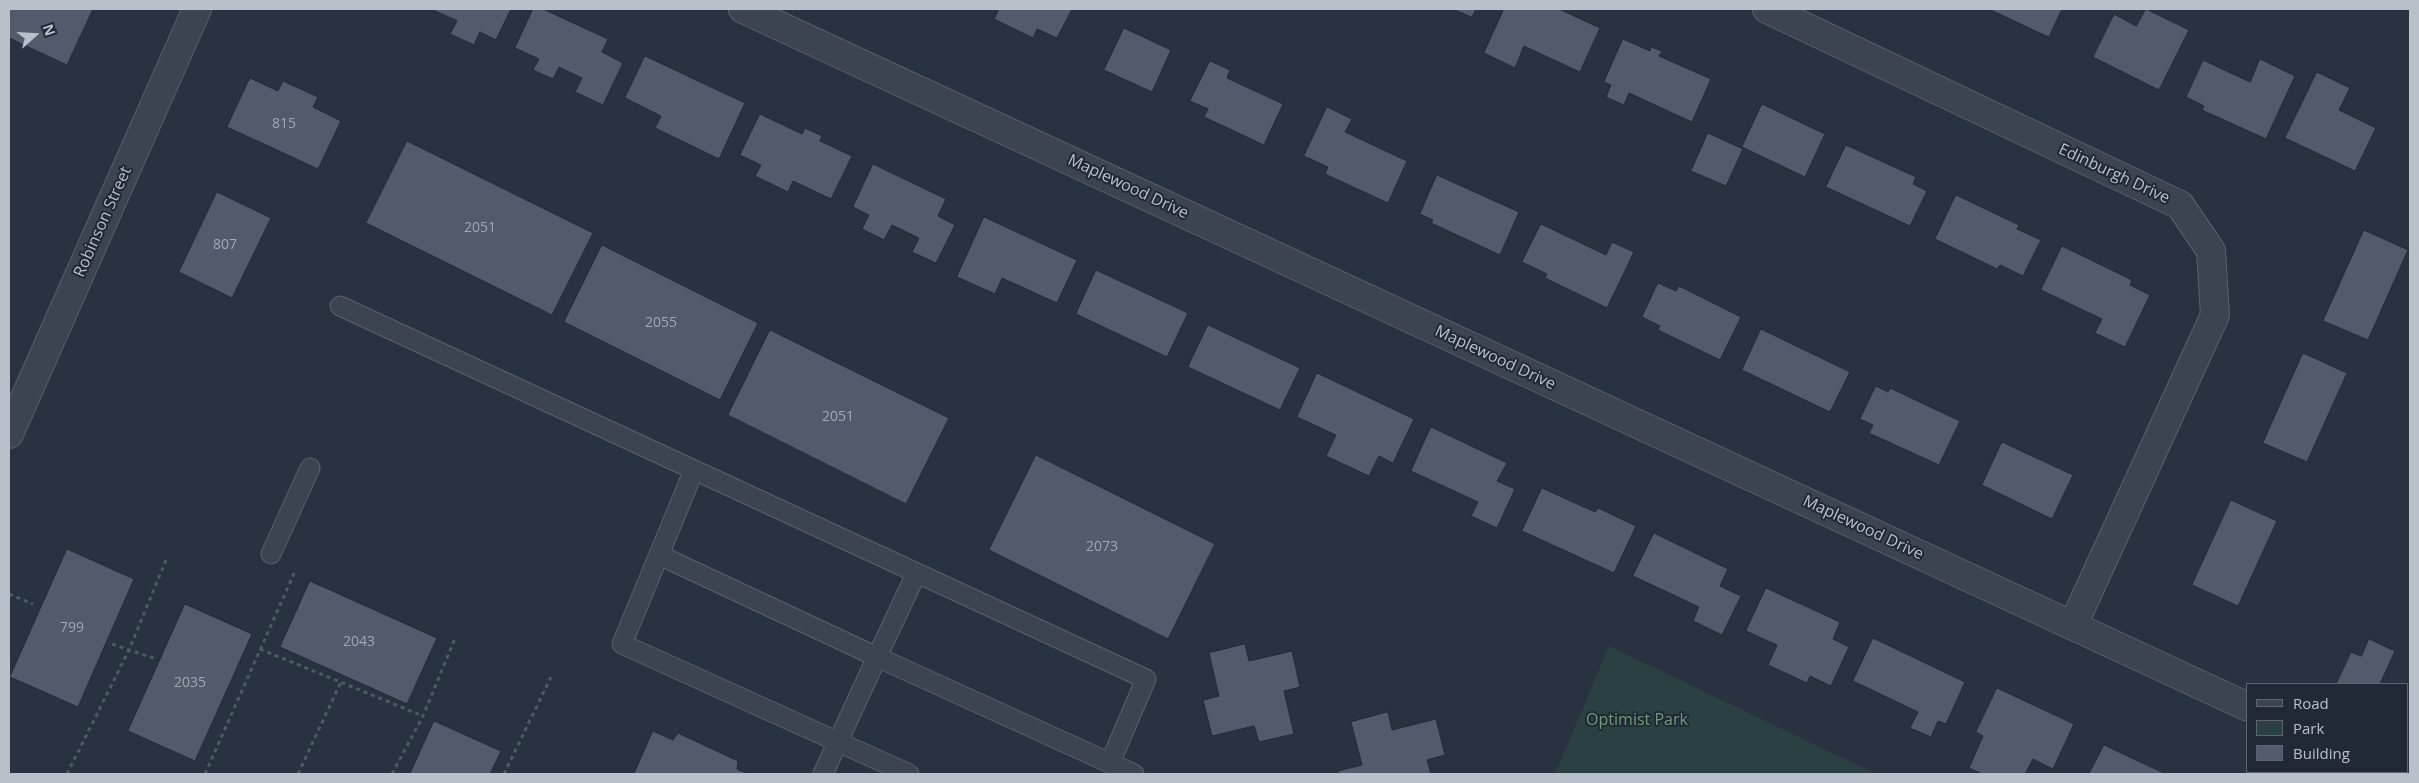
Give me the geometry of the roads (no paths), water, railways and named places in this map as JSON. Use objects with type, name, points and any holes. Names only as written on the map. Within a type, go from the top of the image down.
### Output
[{"type":"street","name":"Robinson Street","points":[[9,434],[196,9]]},
{"type":"street","name":"Maplewood Drive","points":[[743,9],[2246,706]]},
{"type":"street","name":"Edinburgh Drive","points":[[1766,9],[2180,205],[2211,251],[2215,315],[2072,625]]},
{"type":"lane","points":[[340,306],[1146,679],[1110,763]]},
{"type":"lane","points":[[271,554],[310,468]]},
{"type":"lane","points":[[694,470],[622,644],[909,774]]},
{"type":"lane","points":[[658,555],[877,658],[1134,774]]},
{"type":"lane","points":[[823,774],[916,574]]},
{"type":"park label","name":"Optimist Park","points":[[1637,720]]}]
